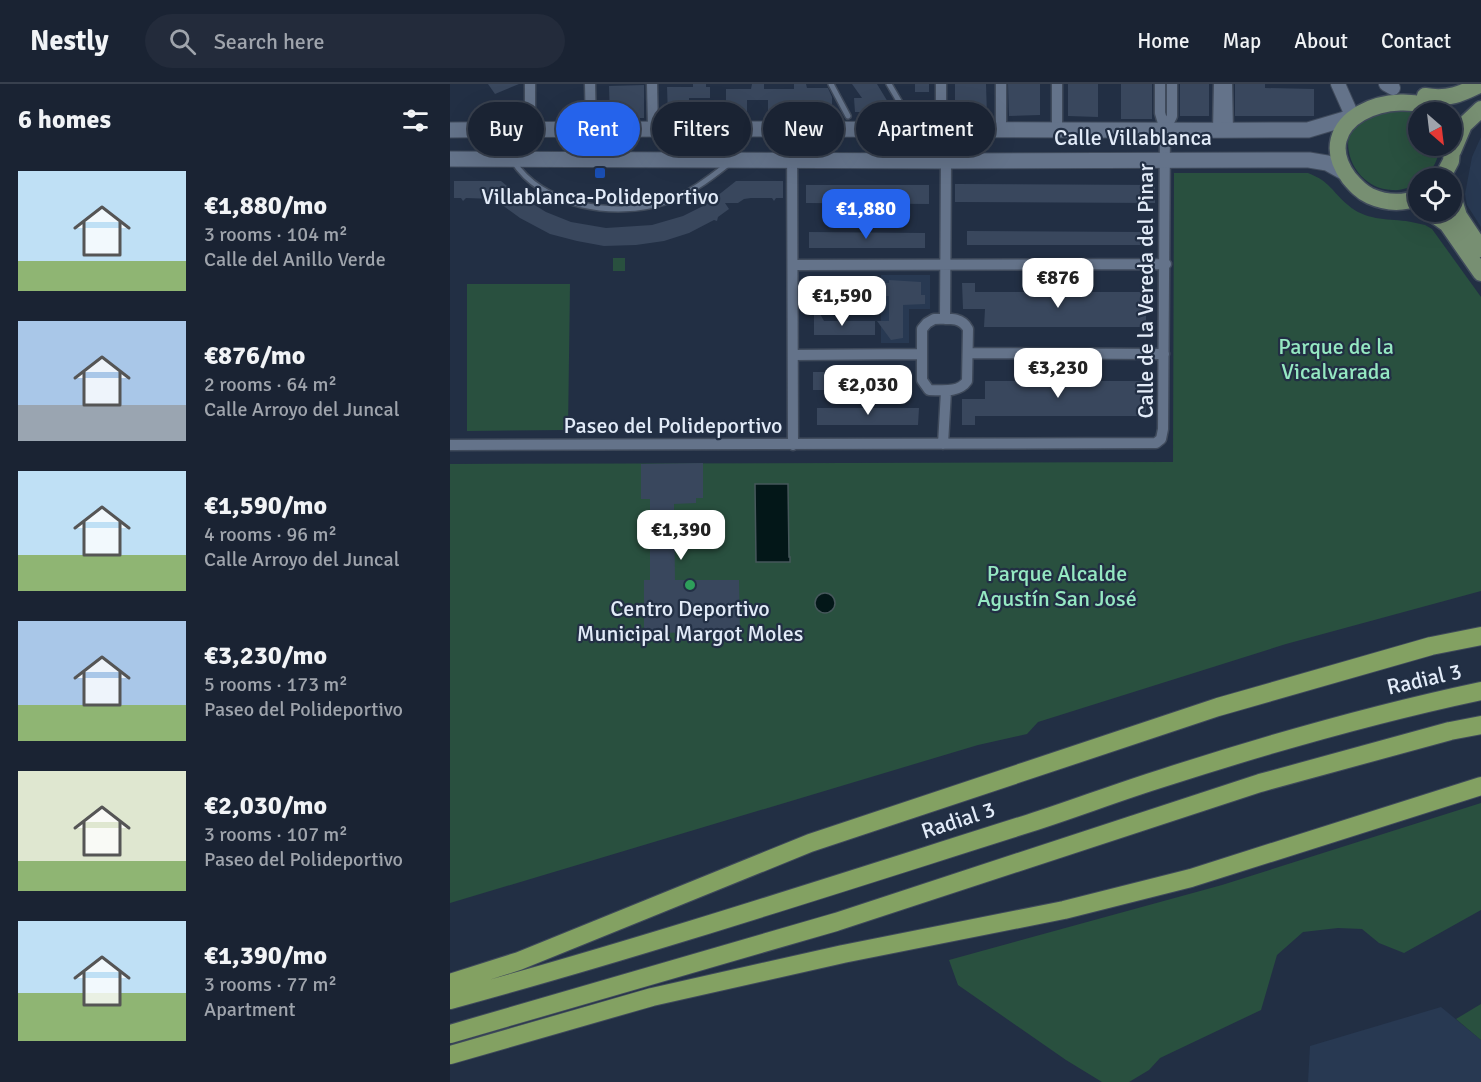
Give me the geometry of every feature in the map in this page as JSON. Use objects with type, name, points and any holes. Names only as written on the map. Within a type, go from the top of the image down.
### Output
[{"type":"highway","points":[[450,983],[519,960],[821,839],[1218,707],[1431,646],[1481,636]]},
{"type":"highway","name":"Radial 3","points":[[450,1000],[527,979],[824,888],[1161,778],[1321,730],[1481,691]]},
{"type":"highway","points":[[450,1034],[836,922],[1260,783],[1415,740],[1481,725]]},
{"type":"highway","points":[[450,1055],[651,997],[843,954],[1064,910],[1191,878],[1481,786]]},
{"type":"main road","points":[[1408,202],[1381,201],[1367,195],[1354,185],[1345,173],[1338,146],[1340,132],[1347,115],[1362,99],[1390,86],[1410,89],[1440,99],[1460,94],[1481,84]]},
{"type":"main road","points":[[1425,95],[1434,102]]},
{"type":"main road","points":[[1462,130],[1481,109]]},
{"type":"main road","name":"Calle Villablanca","points":[[995,130],[1308,130],[1347,115]]},
{"type":"main road","name":"Calle Villablanca","points":[[450,130],[468,130]]},
{"type":"main road","name":"Calle Villablanca","points":[[450,159],[1309,160],[1327,163],[1345,173]]},
{"type":"main road","points":[[1462,220],[1481,249]]},
{"type":"main road","points":[[1444,222],[1481,273]]},
{"type":"street","points":[[530,84],[530,102]]},
{"type":"street","points":[[590,84],[590,102]]},
{"type":"street","points":[[652,84],[652,102]]},
{"type":"street","points":[[941,84],[941,102]]},
{"type":"street","points":[[1001,84],[1001,130]]},
{"type":"street","points":[[1057,84],[1057,131]]},
{"type":"street","points":[[1160,84],[1160,113],[1165,130]]},
{"type":"street","points":[[1165,130],[1172,116],[1172,84]]},
{"type":"street","points":[[1219,84],[1223,130]]},
{"type":"street","points":[[1223,130],[1227,84]]},
{"type":"street","points":[[1338,84],[1347,115]]},
{"type":"street","name":"Calle de la Vereda del Pinar","points":[[1149,443],[1156,443],[1161,439],[1163,429],[1166,264],[1165,130]]},
{"type":"street","points":[[945,156],[945,319]]},
{"type":"street","points":[[792,159],[793,445]]},
{"type":"street","points":[[793,266],[1166,264]]},
{"type":"street","points":[[960,319],[968,329],[969,353],[967,381],[959,389],[929,390],[924,385],[922,380],[922,329],[927,323],[934,320],[960,319]]},
{"type":"street","points":[[969,353],[1164,354]]},
{"type":"street","points":[[793,355],[922,354]]},
{"type":"street","points":[[943,444],[946,391]]},
{"type":"street","name":"Paseo del Polideportivo","points":[[450,445],[1149,443]]},
{"type":"lane","points":[[831,84],[848,116]]},
{"type":"lane","points":[[889,84],[900,102]]},
{"type":"lane","points":[[512,159],[526,179],[562,198],[582,205],[619,209],[655,205],[675,199],[735,159]]},
{"type":"shaded area","points":[[1481,137],[1481,227],[1467,205],[1465,194],[1472,157]]},
{"type":"shaded area","points":[[881,275],[930,275],[930,309],[909,309],[909,343],[881,343]]},
{"type":"shaded area","points":[[755,484],[788,484],[790,562],[756,562]]},
{"type":"shaded area","points":[[825,593],[832,596],[835,603],[832,610],[825,613],[818,610],[815,603],[818,596]]},
{"type":"shaded area","points":[[1441,1007],[1481,1040],[1481,1082],[1308,1082],[1310,1046]]},
{"type":"green space","points":[[1376,102],[1408,108],[1408,156],[1438,156],[1433,167],[1408,168],[1408,187],[1399,190],[1370,184],[1355,168],[1348,147],[1352,125]]},
{"type":"green space","points":[[1174,173],[1308,173],[1316,176],[1361,214],[1411,222],[1432,229],[1481,297],[1481,591],[1286,644],[1038,722],[1027,734],[978,745],[450,903],[450,464],[1173,462]]},
{"type":"green space","points":[[613,258],[625,258],[625,271],[613,271]]},
{"type":"green space","points":[[467,284],[570,284],[568,430],[467,431]]},
{"type":"green space","points":[[1481,803],[1481,910],[1404,953],[1379,943],[1362,929],[1338,928],[1303,932],[1277,955],[1261,1010],[1160,1058],[1149,1070],[1129,1082],[1102,1082],[1066,1060],[958,985],[949,960],[1222,885]]},
{"type":"green space","points":[[1481,1004],[1481,1040],[1456,1019]]},
{"type":"building","points":[[488,84],[519,84],[495,94]]},
{"type":"building","points":[[693,84],[706,84],[706,87],[710,87],[710,98],[689,98],[689,102],[668,102],[667,87],[693,87]]},
{"type":"building","points":[[752,84],[764,84],[764,89],[794,89],[794,84],[806,84],[807,88],[828,88],[832,102],[747,100],[747,102],[726,102],[726,89],[751,89]]},
{"type":"building","points":[[852,84],[877,84],[888,102],[856,102],[855,112],[854,98],[862,98]]},
{"type":"building","points":[[915,84],[929,84],[929,92],[915,92]]},
{"type":"building","points":[[955,84],[986,84],[987,102],[955,102]]},
{"type":"building","points":[[1008,84],[1040,84],[1040,115],[1009,116]]},
{"type":"building","points":[[1068,84],[1098,84],[1098,117],[1068,116]]},
{"type":"building","points":[[1121,84],[1152,84],[1152,119],[1121,119]]},
{"type":"building","points":[[1180,84],[1209,84],[1209,116],[1180,116]]},
{"type":"building","points":[[1235,84],[1265,84],[1265,88],[1314,89],[1314,116],[1235,116]]},
{"type":"building","points":[[644,85],[644,118],[640,118],[640,102],[610,102],[609,86]]},
{"type":"building","points":[[454,181],[501,181],[518,195],[546,212],[571,222],[606,228],[652,225],[683,216],[707,204],[736,181],[783,181],[783,198],[776,198],[774,201],[772,198],[751,198],[738,203],[725,203],[729,209],[718,217],[717,221],[714,220],[689,233],[664,241],[604,246],[550,234],[520,218],[494,199],[466,198],[463,201],[461,198],[454,198]]},
{"type":"building","points":[[955,184],[1155,185],[1155,203],[955,202]]},
{"type":"building","points":[[806,185],[929,185],[929,204],[806,203]]},
{"type":"building","points":[[967,231],[1143,232],[1143,245],[967,245]]},
{"type":"building","points":[[809,232],[925,233],[925,248],[809,248]]},
{"type":"building","points":[[889,280],[921,282],[921,295],[925,295],[925,304],[903,305],[903,338],[891,340],[877,321],[889,321],[889,296],[823,296],[823,283],[889,283]]},
{"type":"building","points":[[962,283],[975,283],[975,292],[1146,292],[1146,327],[984,327],[985,309],[963,309]]},
{"type":"building","points":[[814,303],[824,321],[875,321],[875,335],[814,335]]},
{"type":"building","points":[[813,372],[899,372],[899,390],[813,390]]},
{"type":"building","points":[[985,381],[1146,381],[1146,416],[975,416],[975,425],[962,425],[962,399],[985,399]]},
{"type":"building","points":[[817,408],[919,408],[918,425],[817,425]]},
{"type":"building","points":[[703,463],[703,498],[696,498],[696,503],[674,504],[675,580],[739,580],[740,632],[644,633],[644,580],[650,580],[650,499],[641,499],[641,464]]},
{"type":"place","name":"Villablanca-Polideportivo","points":[[600,173]]},
{"type":"place","name":"Centro Deportivo Municipal Margot Moles","points":[[690,585]]},
{"type":"park label","name":"Parque de la Vicalvarada","points":[[1336,358]]},
{"type":"park label","name":"Parque Alcalde Agustín San José","points":[[1057,586]]}]
